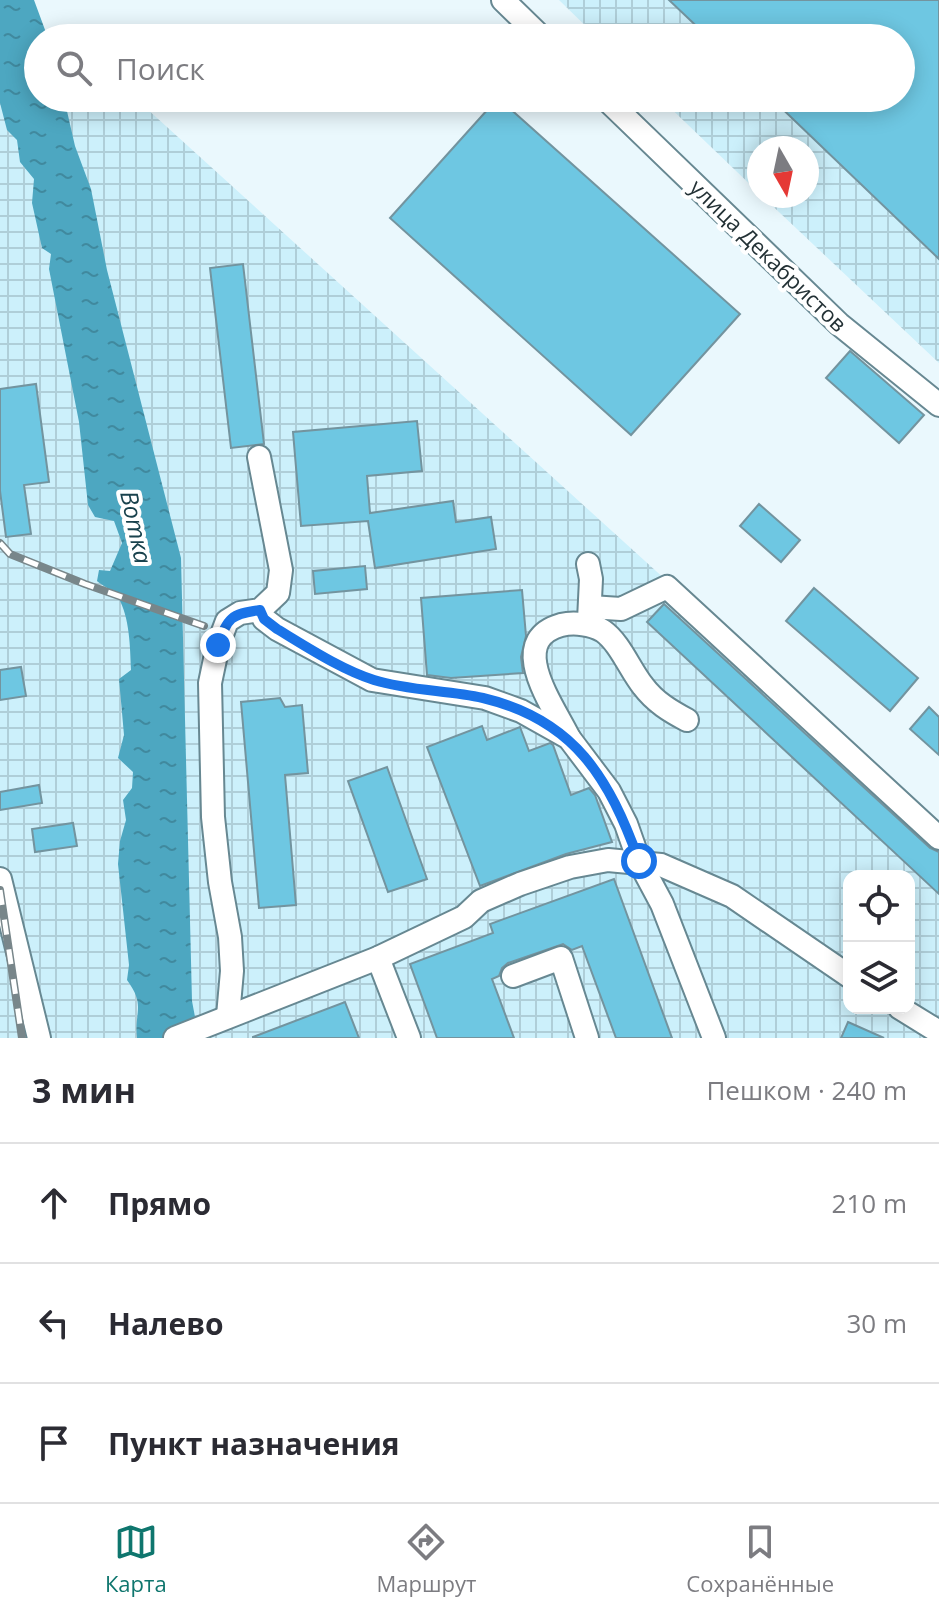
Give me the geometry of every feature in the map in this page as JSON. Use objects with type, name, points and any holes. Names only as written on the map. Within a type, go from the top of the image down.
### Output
[{"type":"street","points":[[503,0],[528,24]]},
{"type":"street","name":"улица Декабристов","points":[[619,112],[839,324],[939,405]]},
{"type":"street","points":[[219,1020],[232,971],[213,817],[210,683],[227,621],[240,613],[260,610],[278,593],[281,570],[259,457]]},
{"type":"street","points":[[588,564],[591,579],[589,616],[644,688],[664,707],[687,720]]},
{"type":"street","points":[[714,1038],[662,904],[639,861],[626,824],[609,791],[569,738],[537,672],[533,651],[537,638],[549,629],[621,609],[667,587],[939,838]]},
{"type":"street","points":[[260,610],[264,619],[277,629],[372,680],[485,698],[521,711],[569,738]]},
{"type":"street","points":[[175,1038],[378,958],[464,917],[481,901],[520,884],[570,867],[608,860],[661,865],[732,896],[843,972]]},
{"type":"street","points":[[0,879],[39,1038]]},
{"type":"street","points":[[378,958],[409,1038]]},
{"type":"street","points":[[513,976],[561,958],[587,1038]]},
{"type":"street","points":[[910,1014],[939,1032]]},
{"type":"shaded area","points":[[559,0],[939,0],[939,363],[775,208],[819,208],[819,136],[747,136],[747,181],[675,112],[915,112],[915,24],[584,24]]},
{"type":"shaded area","points":[[0,63],[24,85],[24,112],[150,112],[939,828],[939,1038],[0,1038]]},
{"type":"water","name":"Вотка","points":[[0,0],[34,0],[43,24],[24,24],[24,112],[67,112],[75,146],[91,189],[107,270],[181,558],[192,1001],[199,1038],[137,1038],[138,1003],[127,980],[129,965],[118,864],[126,820],[123,800],[132,788],[133,772],[118,758],[124,735],[119,679],[131,670],[130,642],[118,597],[97,581],[99,570],[110,571],[122,543],[114,521],[95,517],[88,505],[79,422],[49,269],[51,254],[42,248],[32,203],[34,179],[20,162],[17,140],[7,130],[0,103]]},
{"type":"building","points":[[669,0],[939,0],[939,259],[819,144],[819,136],[811,136],[786,112],[915,112],[915,24],[694,24]]},
{"type":"building","points":[[485,112],[514,112],[740,314],[631,435],[390,218]]},
{"type":"building","points":[[243,264],[264,444],[231,448],[210,268]]},
{"type":"building","points":[[850,351],[924,415],[899,443],[826,378]]},
{"type":"building","points":[[36,384],[49,482],[24,485],[31,534],[6,537],[0,491],[0,389]]},
{"type":"building","points":[[417,421],[422,471],[367,476],[370,513],[453,501],[456,522],[491,517],[496,549],[375,568],[368,521],[301,526],[293,432]]},
{"type":"building","points":[[759,504],[800,540],[781,562],[740,526]]},
{"type":"building","points":[[365,566],[367,589],[315,594],[313,571]]},
{"type":"building","points":[[814,588],[918,678],[890,711],[786,621]]},
{"type":"building","points":[[522,590],[526,636],[521,657],[523,673],[451,678],[427,675],[421,598]]},
{"type":"building","points":[[664,604],[930,848],[939,852],[939,894],[915,870],[647,622]]},
{"type":"building","points":[[21,667],[26,696],[0,700],[0,670]]},
{"type":"building","points":[[280,698],[285,707],[302,705],[308,773],[285,775],[296,905],[259,908],[241,702]]},
{"type":"building","points":[[929,707],[939,717],[939,755],[910,729]]},
{"type":"building","points":[[482,726],[487,740],[520,727],[529,751],[550,743],[553,745],[571,795],[589,788],[595,795],[612,842],[566,854],[480,886],[427,747]]},
{"type":"building","points":[[387,767],[427,879],[388,892],[348,781]]},
{"type":"building","points":[[39,785],[42,803],[0,810],[0,792]]},
{"type":"building","points":[[73,823],[77,846],[35,852],[32,829]]},
{"type":"building","points":[[614,879],[672,1038],[616,1038],[582,946],[572,950],[563,944],[508,963],[499,976],[492,979],[514,1038],[437,1038],[410,964],[493,933],[490,924]]},
{"type":"building","points":[[345,1002],[359,1038],[253,1038],[253,1037]]},
{"type":"building","points":[[848,1022],[884,1038],[841,1038]]},
{"type":"railway","points":[[0,543],[10,554],[204,626]]},
{"type":"railway","points":[[0,890],[22,1038]]},
{"type":"route","points":[[218,645],[227,621],[240,613],[260,610],[264,619],[277,629],[372,680],[485,698],[521,711],[569,738],[590,763],[626,824],[639,861]]}]
